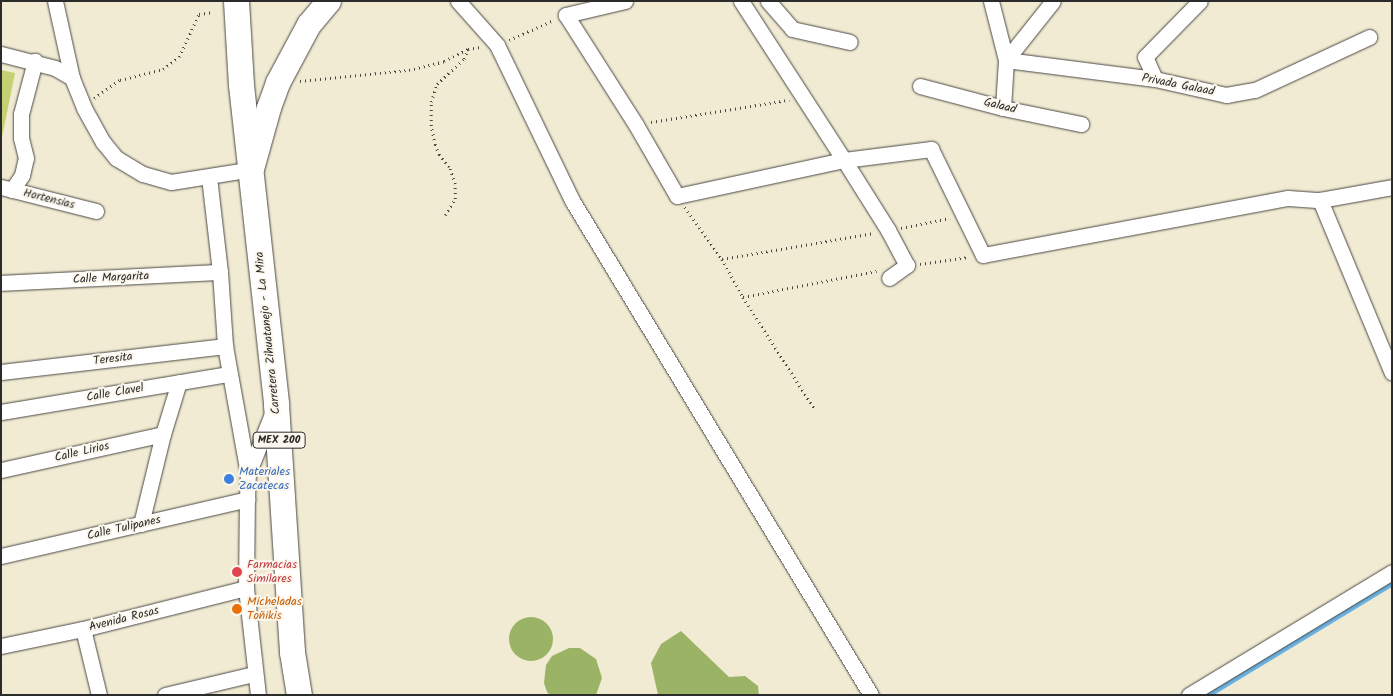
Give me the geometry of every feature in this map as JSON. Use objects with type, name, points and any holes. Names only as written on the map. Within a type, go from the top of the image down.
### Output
[{"type":"highway","name":"Carretera Zihuatanejo - La Mira","points":[[236,1],[241,85],[252,169],[276,404],[292,652],[299,695]]},
{"type":"main road","points":[[252,169],[278,83],[308,25],[328,1]]},
{"type":"street","points":[[55,1],[72,78],[84,108],[103,142],[116,158],[143,174],[171,182],[252,169]]},
{"type":"street","points":[[458,1],[497,45],[573,202],[871,695]]},
{"type":"street","points":[[625,1],[566,15],[636,125],[677,196],[844,160],[931,148],[982,255],[1288,198],[1320,200],[1392,187]]},
{"type":"street","points":[[741,1],[844,160],[888,230],[907,265],[883,274]]},
{"type":"street","points":[[768,1],[792,28],[850,42]]},
{"type":"street","points":[[991,1],[1006,60],[1004,108]]},
{"type":"street","points":[[1006,60],[1053,1]]},
{"type":"street","points":[[1155,79],[1145,57],[1200,1]]},
{"type":"street","name":"Privada Galaad","points":[[1006,60],[1155,79],[1226,95],[1255,90],[1369,38]]},
{"type":"street","points":[[1,54],[35,61],[55,68],[72,78]]},
{"type":"street","points":[[7,188],[22,175],[26,158],[21,138],[21,114],[35,61]]},
{"type":"street","name":"Galaad","points":[[920,86],[1004,108],[1080,124]]},
{"type":"street","points":[[209,177],[220,272],[225,346],[248,474],[246,588],[254,674],[258,695]]},
{"type":"street","name":"Hortensias","points":[[7,188],[96,211]]},
{"type":"street","points":[[1320,200],[1392,373]]},
{"type":"street","name":"Calle Margarita","points":[[1,283],[220,272]]},
{"type":"street","name":"Teresita","points":[[1,372],[225,346]]},
{"type":"street","name":"Calle Clavel","points":[[1,412],[229,374]]},
{"type":"street","points":[[141,524],[162,434],[179,382]]},
{"type":"street","points":[[248,474],[276,404]]},
{"type":"street","name":"Calle Lirios","points":[[1,470],[162,434]]},
{"type":"street","name":"Calle Tulipanes","points":[[1,556],[247,500]]},
{"type":"street","points":[[1189,695],[1392,572]]},
{"type":"street","name":"Avenida Rosas","points":[[1,646],[83,629],[246,588]]},
{"type":"street","points":[[83,629],[99,695]]},
{"type":"street","points":[[165,695],[254,674]]},
{"type":"path","points":[[84,108],[106,88],[120,80],[163,69],[179,57],[199,14],[214,12]]},
{"type":"path","points":[[278,83],[409,70],[444,61],[468,49],[497,45],[566,15]]},
{"type":"path","points":[[445,215],[455,199],[455,184],[449,167],[439,155],[436,145],[431,126],[431,102],[437,84],[464,59],[468,49]]},
{"type":"path","points":[[636,125],[803,97]]},
{"type":"path","points":[[677,196],[722,259],[743,297],[814,408]]},
{"type":"path","points":[[722,259],[963,215]]},
{"type":"path","points":[[907,265],[982,255]]},
{"type":"path","points":[[743,297],[883,274]]},
{"type":"green space","points":[[1,70],[15,73],[1,142]]},
{"type":"green space","points":[[535,617],[547,623],[552,630],[552,648],[547,655],[540,660],[527,661],[519,658],[512,651],[509,635],[512,627],[519,620]]},
{"type":"green space","points":[[681,631],[729,677],[745,676],[758,686],[759,695],[658,695],[651,663],[661,644]]},
{"type":"green space","points":[[569,648],[580,648],[596,659],[602,678],[596,695],[550,695],[547,692],[544,683],[546,665],[552,656]]},
{"type":"waterway","points":[[1208,695],[1392,583]]},
{"type":"place","name":"Materiales Zacatecas","points":[[229,479]]},
{"type":"place","name":"Farmacias Similares","points":[[237,572]]},
{"type":"place","name":"Micheladas Toñikis","points":[[237,609]]}]
